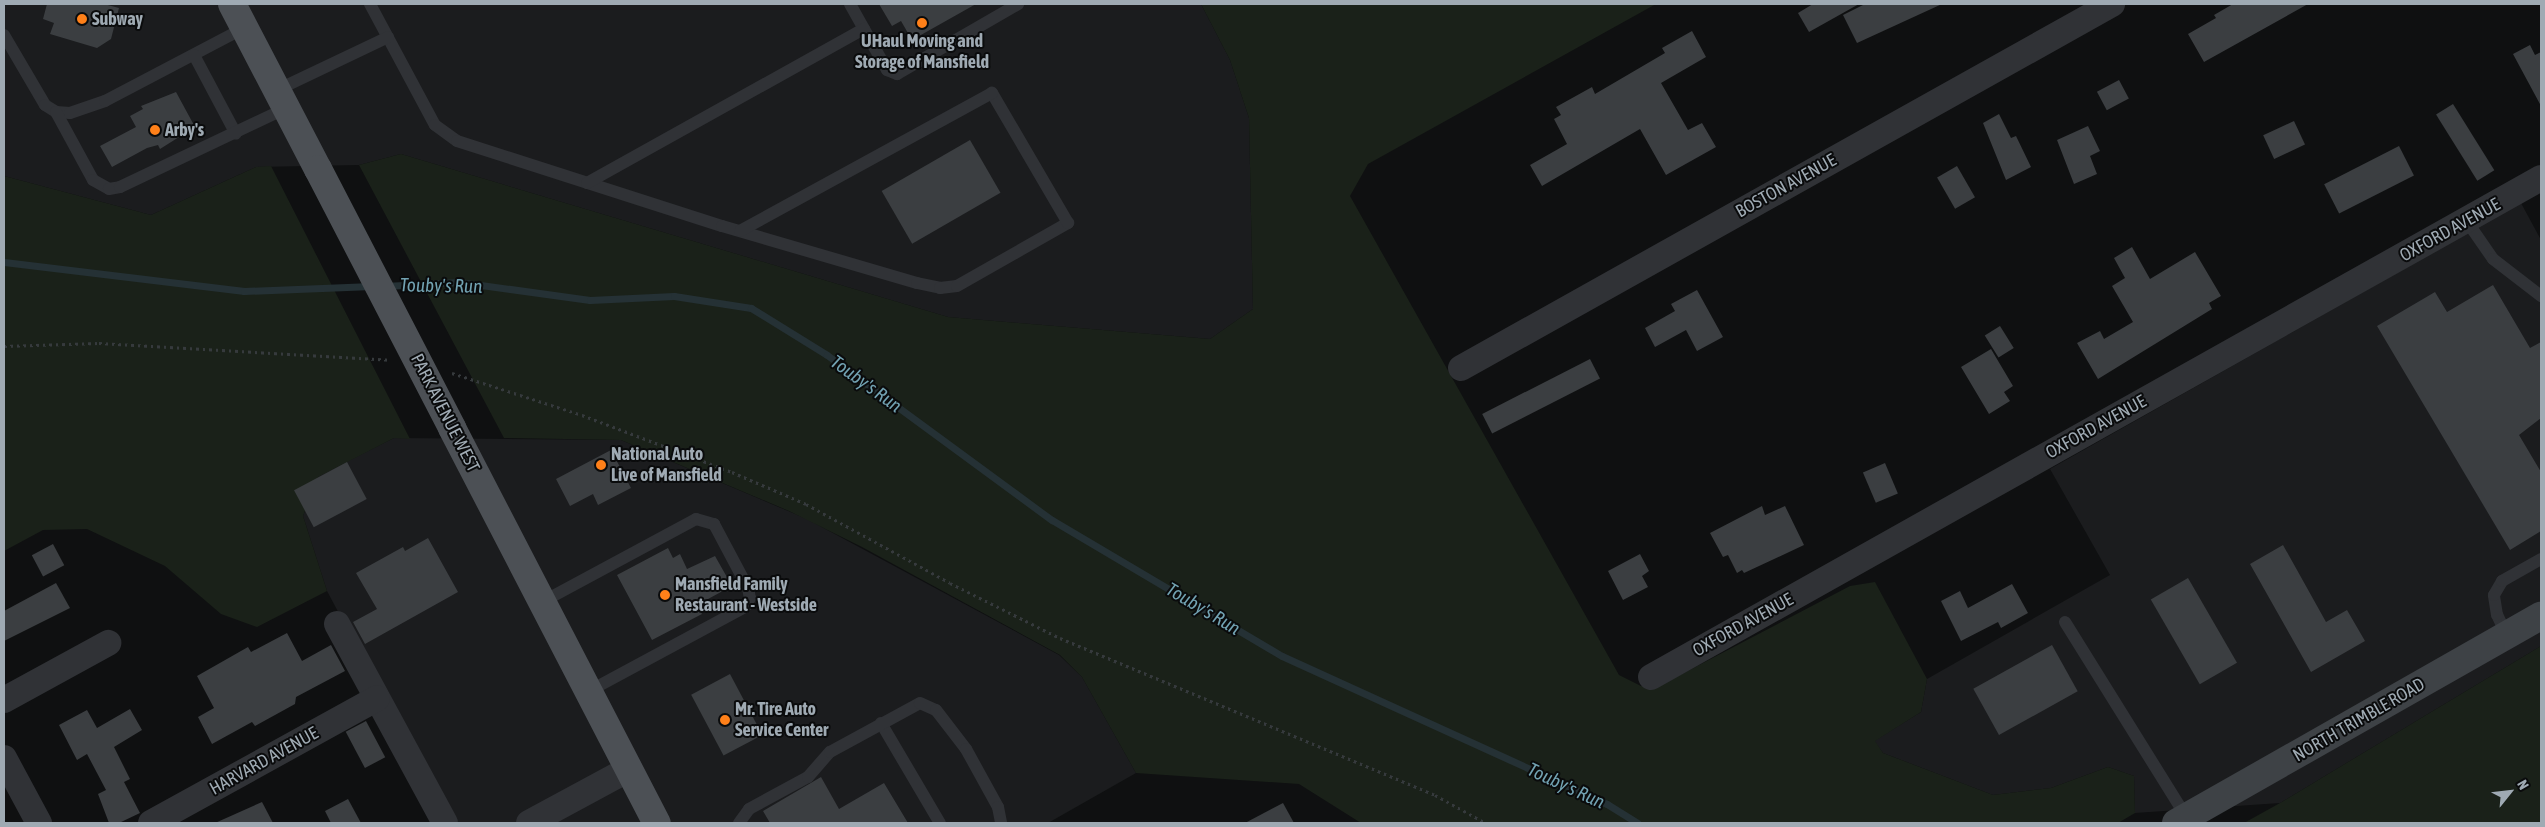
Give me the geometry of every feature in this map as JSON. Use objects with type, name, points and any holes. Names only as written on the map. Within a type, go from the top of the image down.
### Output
[{"type":"main road","name":"PARK AVENUE WEST","points":[[232,4],[657,823]]},
{"type":"main road","name":"NORTH TRIMBLE ROAD","points":[[2182,820],[2541,616]]},
{"type":"street","name":"BOSTON AVENUE","points":[[1461,368],[2112,4]]},
{"type":"street","name":"OXFORD AVENUE","points":[[1651,677],[2541,178]]},
{"type":"street","points":[[337,624],[445,823]]},
{"type":"street","points":[[4,700],[108,642]]},
{"type":"street","name":"HARVARD AVENUE","points":[[151,823],[377,698]]},
{"type":"street","points":[[4,758],[39,823]]},
{"type":"street","points":[[529,823],[629,769]]},
{"type":"lane","points":[[370,4],[435,125],[457,141],[587,183],[740,231],[940,288],[957,286],[1068,223],[992,93],[740,231]]},
{"type":"lane","points":[[850,4],[887,70],[897,74],[1018,4]]},
{"type":"lane","points":[[4,34],[44,106],[56,112],[85,110],[244,28]]},
{"type":"lane","points":[[587,183],[864,29]]},
{"type":"lane","points":[[56,112],[93,180],[109,188],[120,187],[236,134],[282,99],[388,37]]},
{"type":"lane","points":[[194,55],[236,134]]},
{"type":"lane","points":[[2466,220],[2493,259],[2541,296]]},
{"type":"lane","points":[[542,602],[696,519],[714,524],[748,588],[750,598],[745,606],[589,691]]},
{"type":"lane","points":[[2507,636],[2497,615],[2494,595],[2502,581],[2541,559]]},
{"type":"lane","points":[[2065,622],[2182,820]]},
{"type":"lane","points":[[739,823],[749,809],[808,777],[830,752],[881,723],[920,704],[936,710],[966,749],[998,807],[1001,823]]},
{"type":"lane","points":[[881,723],[940,823]]},
{"type":"path","points":[[4,346],[99,343],[396,360]]},
{"type":"path","points":[[444,370],[582,416],[740,475],[806,504],[950,583],[1060,638],[1435,796],[1486,823]]},
{"type":"shaded area","points":[[4,4],[1201,4],[1230,60],[1249,118],[1253,309],[1210,339],[948,317],[401,154],[359,165],[256,167],[151,215],[4,176]]},
{"type":"shaded area","points":[[1201,4],[1656,4],[1368,164],[1350,196],[1619,675],[1641,686],[1659,686],[1850,586],[1875,582],[1927,679],[1921,712],[1875,741],[1883,753],[1993,795],[2051,788],[2108,767],[2134,776],[2135,813],[2118,823],[1361,823],[1299,784],[1136,773],[1082,677],[1060,655],[862,547],[789,511],[621,440],[504,438],[359,165],[401,154],[948,317],[1210,339],[1253,309],[1249,118],[1230,60]]},
{"type":"shaded area","points":[[271,166],[410,439],[394,438],[318,477],[303,516],[327,591],[257,627],[221,614],[165,566],[87,529],[43,530],[4,551],[4,176],[151,215],[256,167]]},
{"type":"shaded area","points":[[2521,203],[2541,240],[2541,646],[2280,803],[2135,813],[2134,776],[2108,767],[2051,788],[1993,795],[1883,753],[1874,741],[1921,712],[1927,679],[2110,575],[2050,469]]},
{"type":"shaded area","points":[[394,438],[621,440],[807,519],[1059,655],[1082,677],[1136,773],[1048,823],[451,823],[327,591],[303,516],[318,476]]},
{"type":"shaded area","points":[[2541,646],[2541,823],[2244,823],[2280,803]]},
{"type":"building","points":[[47,4],[104,4],[119,8],[111,39],[97,48],[50,34],[54,23],[43,19]]},
{"type":"building","name":"UHaul Moving and Storage of Mansfield","points":[[879,4],[976,4],[912,40],[901,21],[892,26]]},
{"type":"building","points":[[1813,4],[1859,4],[1809,32],[1798,13]]},
{"type":"building","points":[[1865,4],[1942,4],[1857,43],[1843,15]]},
{"type":"building","points":[[2233,4],[2308,4],[2204,62],[2188,34],[2216,18],[2214,15]]},
{"type":"building","points":[[1692,31],[1706,57],[1661,83],[1688,130],[1702,123],[1716,147],[1666,175],[1640,129],[1542,186],[1530,165],[1567,144],[1554,119],[1561,115],[1556,107],[1592,87],[1595,94],[1665,53],[1662,48]]},
{"type":"building","points":[[2530,45],[2535,55],[2541,52],[2541,106],[2513,54]]},
{"type":"building","points":[[2119,80],[2129,99],[2107,110],[2097,92]]},
{"type":"building","points":[[176,92],[195,127],[160,149],[158,145],[147,148],[112,167],[100,146],[136,127],[130,116],[143,109],[141,106]]},
{"type":"building","points":[[2453,104],[2494,170],[2477,181],[2436,115]]},
{"type":"building","points":[[1999,114],[2011,138],[2016,136],[2031,167],[2006,180],[1983,123]]},
{"type":"building","points":[[2294,121],[2305,145],[2274,159],[2263,135]]},
{"type":"building","points":[[2088,126],[2100,151],[2090,156],[2097,174],[2074,184],[2057,140]]},
{"type":"building","points":[[970,140],[1000,193],[912,244],[882,191]]},
{"type":"building","points":[[2399,146],[2414,175],[2339,214],[2324,184]]},
{"type":"building","points":[[1957,166],[1975,197],[1955,209],[1937,178]]},
{"type":"building","points":[[2132,247],[2150,279],[2195,252],[2221,296],[2209,303],[2212,309],[2098,379],[2077,343],[2100,331],[2104,339],[2133,322],[2112,286],[2125,278],[2114,258]]},
{"type":"building","points":[[2493,285],[2530,348],[2541,342],[2541,418],[2519,435],[2541,472],[2541,531],[2510,550],[2377,326],[2435,292],[2447,312]]},
{"type":"building","points":[[1697,290],[1723,337],[1697,351],[1686,330],[1655,347],[1645,328],[1675,311],[1671,304]]},
{"type":"building","points":[[2000,326],[2014,348],[1999,358],[1985,336]]},
{"type":"building","points":[[1991,349],[2013,386],[2004,392],[2010,401],[1989,414],[1961,367]]},
{"type":"building","points":[[1590,359],[1600,379],[1492,434],[1482,414]]},
{"type":"building","name":"National Auto Live of Mansfield","points":[[611,450],[631,488],[598,505],[593,494],[570,506],[556,479]]},
{"type":"building","points":[[347,462],[367,499],[314,527],[294,490]]},
{"type":"building","points":[[1885,463],[1898,493],[1876,503],[1863,472]]},
{"type":"building","points":[[1762,506],[1765,515],[1785,506],[1804,545],[1744,573],[1742,570],[1737,573],[1728,555],[1723,557],[1710,533]]},
{"type":"building","points":[[428,538],[458,592],[365,644],[353,622],[377,609],[356,573],[403,547],[405,551]]},
{"type":"building","points":[[53,544],[64,565],[43,576],[32,555]]},
{"type":"building","points":[[2283,545],[2326,622],[2347,610],[2365,641],[2311,672],[2250,564]]},
{"type":"building","name":"Mansfield Family Restaurant - Westside","points":[[668,548],[673,558],[680,554],[687,569],[715,556],[732,586],[697,605],[702,614],[652,640],[617,575]]},
{"type":"building","points":[[1640,554],[1649,571],[1642,576],[1648,587],[1623,600],[1608,571]]},
{"type":"building","points":[[2188,578],[2237,663],[2200,684],[2151,600]]},
{"type":"building","points":[[56,583],[70,608],[4,641],[4,611]]},
{"type":"building","points":[[2012,584],[2028,613],[2001,628],[1998,622],[1961,641],[1941,601],[1960,591],[1968,608]]},
{"type":"building","points":[[287,633],[302,661],[331,645],[345,671],[296,697],[295,704],[255,726],[252,722],[212,744],[198,717],[214,708],[197,676],[248,647],[251,652]]},
{"type":"building","points":[[2052,645],[2078,691],[1999,735],[1973,689]]},
{"type":"building","points":[[730,674],[762,735],[724,756],[691,695]]},
{"type":"building","points":[[130,709],[142,730],[114,747],[130,779],[124,782],[140,813],[119,823],[109,823],[98,794],[106,790],[87,754],[77,760],[59,725],[87,710],[97,728]]},
{"type":"building","points":[[366,721],[385,757],[365,768],[346,732]]},
{"type":"building","points":[[821,777],[839,809],[884,783],[908,823],[770,823],[763,811]]},
{"type":"building","points":[[348,799],[361,823],[331,823],[325,811]]},
{"type":"building","points":[[262,802],[273,823],[215,823]]},
{"type":"building","points":[[1283,803],[1294,823],[1245,823]]},
{"type":"waterway","name":"Touby's Run","points":[[4,262],[244,291],[372,286]]},
{"type":"waterway","name":"Touby's Run","points":[[385,286],[459,282],[590,300],[674,296],[751,308],[827,355],[1052,520],[1282,656],[1607,804],[1637,823]]},
{"type":"place","name":"Subway","points":[[82,19]]},
{"type":"place","name":"UHaul Moving and Storage of Mansfield","points":[[922,23]]},
{"type":"place","name":"Arby's","points":[[155,130]]},
{"type":"place","name":"National Auto Live of Mansfield","points":[[601,465]]},
{"type":"place","name":"Mansfield Family Restaurant - Westside","points":[[665,595]]},
{"type":"place","name":"Mr. Tire Auto Service Center","points":[[725,720]]}]
